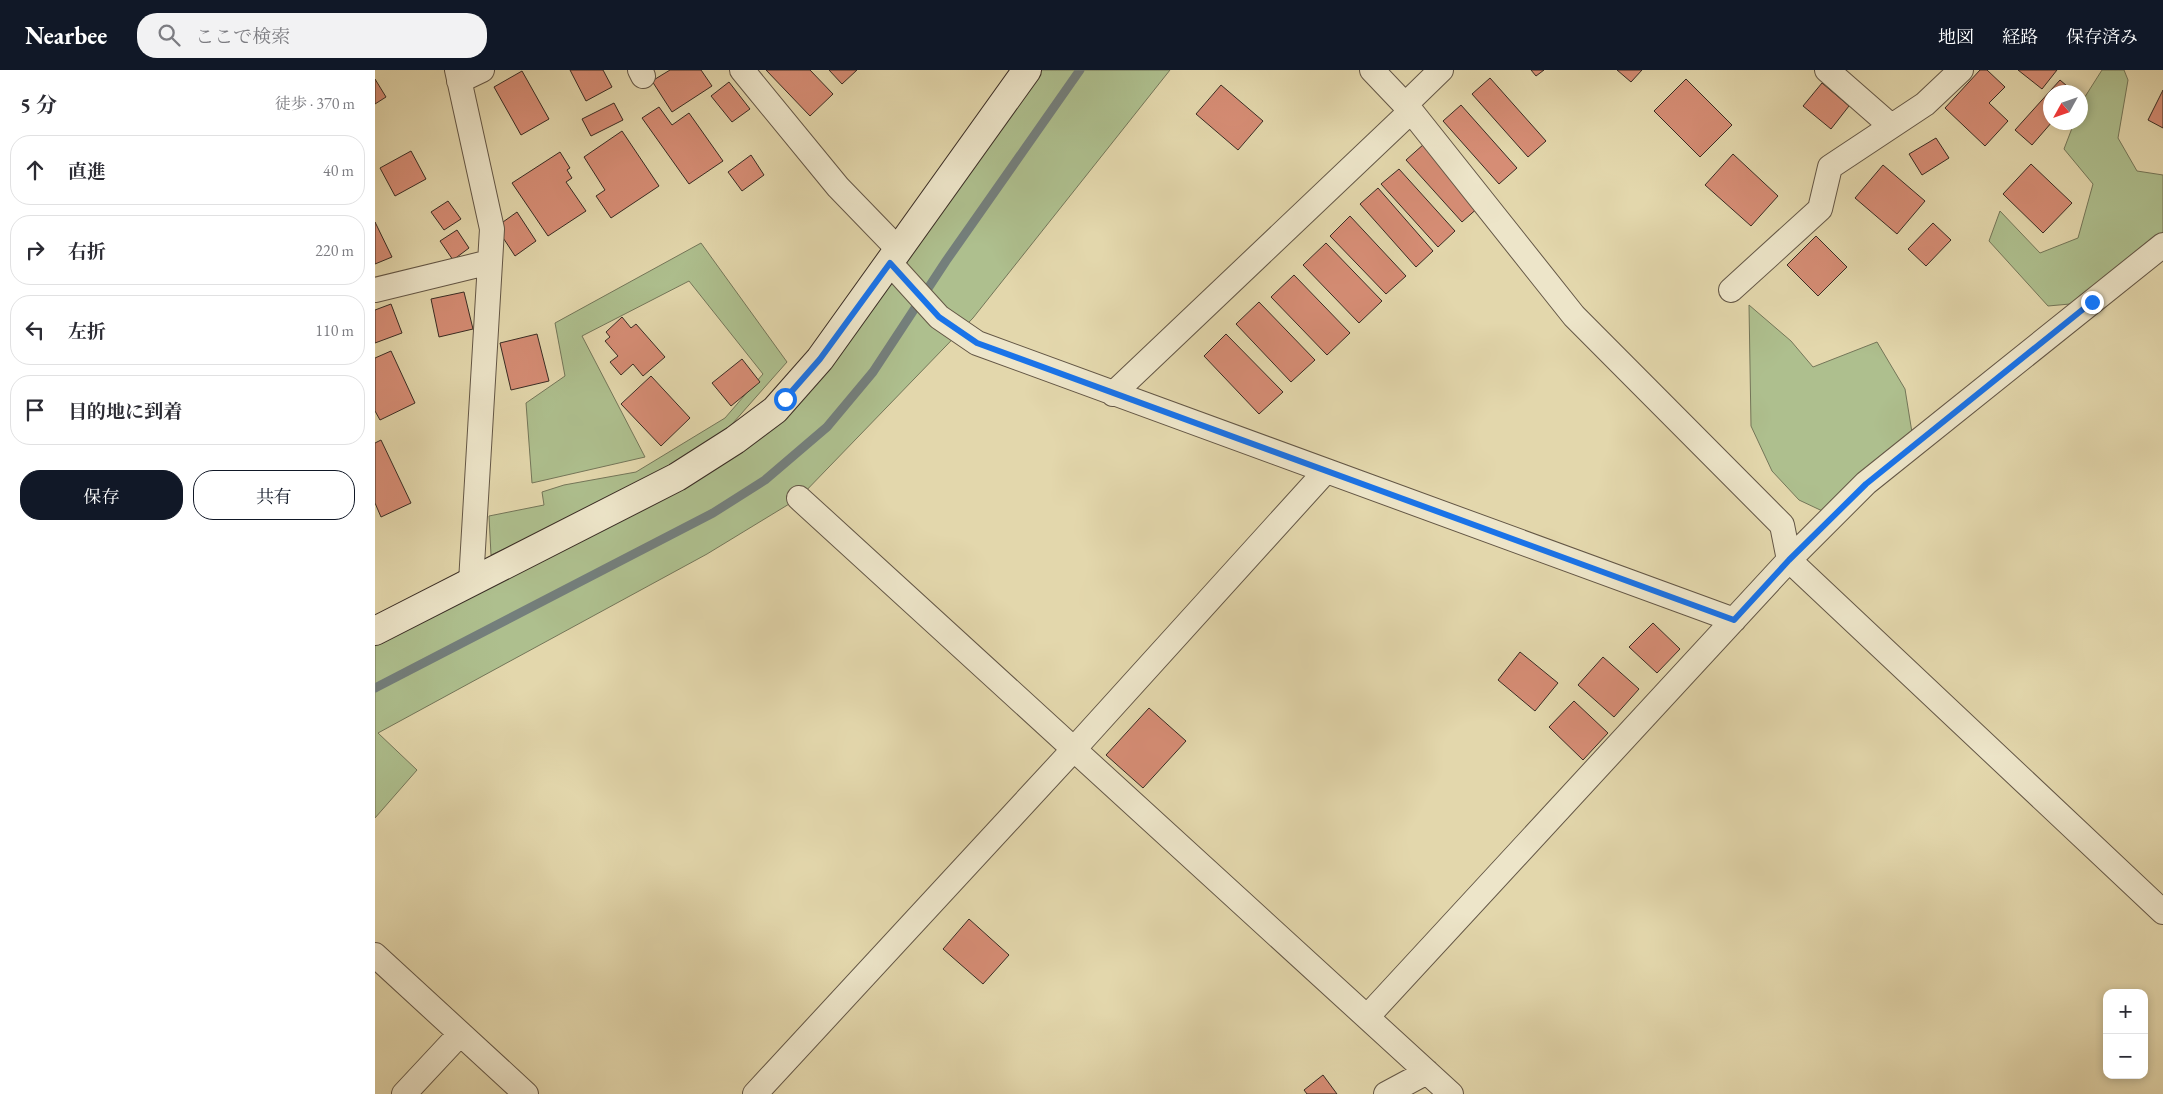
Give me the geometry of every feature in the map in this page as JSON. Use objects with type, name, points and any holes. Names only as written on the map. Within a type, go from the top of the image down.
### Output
[{"type":"street","points":[[471,582],[492,229],[458,75],[482,70]]},
{"type":"street","points":[[743,70],[894,257],[939,317],[977,343],[1325,472],[1734,620]]},
{"type":"street","points":[[375,631],[677,476],[735,440],[775,410],[820,359],[1027,70]]},
{"type":"street","points":[[1372,70],[1408,108],[1575,316],[1782,526],[1789,560],[2163,912]]},
{"type":"street","points":[[1113,394],[1408,108],[1441,70]]},
{"type":"street","points":[[1827,70],[1891,126]]},
{"type":"street","points":[[1731,290],[1820,209],[1830,167],[1925,104],[1961,70]]},
{"type":"street","points":[[1367,1017],[1789,560],[1866,484],[2163,245]]},
{"type":"street","points":[[375,290],[490,262]]},
{"type":"street","points":[[755,1094],[1074,749],[1325,472]]},
{"type":"street","points":[[799,498],[1451,1094]]},
{"type":"street","points":[[375,955],[526,1094]]},
{"type":"street","points":[[404,1094],[460,1034]]},
{"type":"street","points":[[1386,1094],[1427,1072]]},
{"type":"green space","points":[[1038,70],[1170,70],[973,318],[799,498],[707,554],[378,733],[417,770],[375,818],[375,631],[669,475],[491,555],[489,516],[544,505],[542,492],[564,485],[636,472],[725,418],[763,374],[689,281],[582,336],[645,457],[532,483],[526,403],[565,376],[555,323],[701,243],[787,362],[733,423],[679,469],[785,399]]},
{"type":"green space","points":[[2102,70],[2124,70],[2128,80],[2118,138],[2137,171],[2163,175],[2163,247],[2092,302],[2048,306],[1989,241],[2000,211],[2040,253],[2078,238],[2093,184],[2064,149],[2071,130],[2088,130],[2088,92]]},
{"type":"green space","points":[[1749,305],[1791,341],[1813,367],[1877,342],[1905,389],[1914,445],[1833,516],[1799,500],[1772,471],[1751,426]]},
{"type":"building","points":[[570,70],[603,70],[612,87],[586,101]]},
{"type":"building","points":[[670,70],[701,70],[712,86],[672,112],[652,81]]},
{"type":"building","points":[[766,70],[810,70],[833,94],[810,116]]},
{"type":"building","points":[[829,70],[857,70],[842,84]]},
{"type":"building","points":[[1531,70],[1544,70],[1536,76]]},
{"type":"building","points":[[1617,70],[1642,70],[1631,82]]},
{"type":"building","points":[[1980,70],[1987,70],[2005,87],[1989,103],[2008,121],[1985,146],[1945,108]]},
{"type":"building","points":[[2018,70],[2057,70],[2045,85],[2043,85],[2042,89]]},
{"type":"building","points":[[522,71],[549,119],[521,135],[494,87]]},
{"type":"building","points":[[1490,78],[1546,141],[1528,157],[1472,94]]},
{"type":"building","points":[[375,79],[386,97],[375,104]]},
{"type":"building","points":[[1686,79],[1732,125],[1700,157],[1654,111]]},
{"type":"building","points":[[2060,80],[2066,85],[2056,85]]},
{"type":"building","points":[[729,82],[750,109],[732,122],[711,96]]},
{"type":"building","points":[[1822,83],[1849,106],[1831,129],[1803,106]]},
{"type":"building","points":[[1221,85],[1263,121],[1238,150],[1196,114]]},
{"type":"building","points":[[2163,90],[2163,128],[2148,120]]},
{"type":"building","points":[[2043,99],[2043,130],[2045,130],[2032,145],[2015,130]]},
{"type":"building","points":[[614,103],[623,120],[591,136],[582,119]]},
{"type":"building","points":[[1461,105],[1517,168],[1499,184],[1443,121]]},
{"type":"building","points":[[659,107],[672,125],[689,113],[723,161],[689,184],[642,118]]},
{"type":"building","points":[[622,131],[659,186],[611,218],[596,196],[605,190],[584,157]]},
{"type":"building","points":[[1936,138],[1949,158],[1922,175],[1909,154]]},
{"type":"building","points":[[1424,144],[1480,206],[1462,222],[1406,160]]},
{"type":"building","points":[[411,151],[426,179],[395,196],[380,168]]},
{"type":"building","points":[[560,152],[570,168],[567,170],[572,178],[566,182],[586,211],[548,236],[512,183]]},
{"type":"building","points":[[1733,154],[1778,196],[1751,226],[1705,185]]},
{"type":"building","points":[[751,155],[764,175],[742,191],[728,172]]},
{"type":"building","points":[[2031,164],[2072,203],[2043,233],[2003,194]]},
{"type":"building","points":[[1883,165],[1925,201],[1897,234],[1855,198]]},
{"type":"building","points":[[1399,169],[1455,231],[1438,247],[1381,184]]},
{"type":"building","points":[[1378,188],[1433,251],[1416,267],[1360,204]]},
{"type":"building","points":[[448,201],[461,219],[444,230],[431,212]]},
{"type":"building","points":[[517,212],[536,241],[515,256],[496,227]]},
{"type":"building","points":[[1350,216],[1406,276],[1386,294],[1330,236]]},
{"type":"building","points":[[375,222],[392,257],[375,264]]},
{"type":"building","points":[[1933,223],[1951,240],[1926,266],[1908,249]]},
{"type":"building","points":[[457,230],[469,248],[453,260],[440,241]]},
{"type":"building","points":[[1816,236],[1847,267],[1818,296],[1787,265]]},
{"type":"building","points":[[1326,243],[1382,301],[1359,323],[1303,265]]},
{"type":"building","points":[[1294,275],[1350,333],[1327,355],[1271,297]]},
{"type":"building","points":[[464,292],[473,329],[439,337],[431,299]]},
{"type":"building","points":[[1259,302],[1315,360],[1291,382],[1236,324]]},
{"type":"building","points":[[391,304],[402,333],[375,343],[375,310]]},
{"type":"building","points":[[622,317],[631,328],[636,324],[665,357],[643,376],[633,364],[621,375],[610,362],[618,356],[605,341],[610,337],[606,332]]},
{"type":"building","points":[[537,334],[549,381],[511,390],[500,343]]},
{"type":"building","points":[[1226,334],[1283,392],[1259,414],[1204,356]]},
{"type":"building","points":[[391,351],[415,403],[380,420],[375,411],[375,358]]},
{"type":"building","points":[[742,359],[760,382],[731,406],[712,383]]},
{"type":"building","points":[[651,376],[690,418],[661,446],[621,404]]},
{"type":"building","points":[[381,440],[411,503],[381,517],[375,503],[375,443]]},
{"type":"building","points":[[1653,623],[1680,649],[1657,673],[1629,647]]},
{"type":"building","points":[[1520,652],[1558,683],[1535,711],[1498,680]]},
{"type":"building","points":[[1603,657],[1639,689],[1614,717],[1578,685]]},
{"type":"building","points":[[1574,701],[1608,733],[1583,760],[1549,727]]},
{"type":"building","points":[[1149,708],[1186,741],[1143,788],[1106,755]]},
{"type":"building","points":[[969,919],[1009,955],[983,984],[943,949]]},
{"type":"building","points":[[1323,1075],[1337,1094],[1307,1094],[1304,1090]]},
{"type":"waterway","points":[[375,688],[713,513],[765,480],[827,427],[873,372],[946,261],[1080,70]]},
{"type":"route","points":[[785,399],[820,359],[890,263],[939,317],[977,343],[1325,472],[1734,620],[1789,560],[1866,484],[2092,302]]}]
